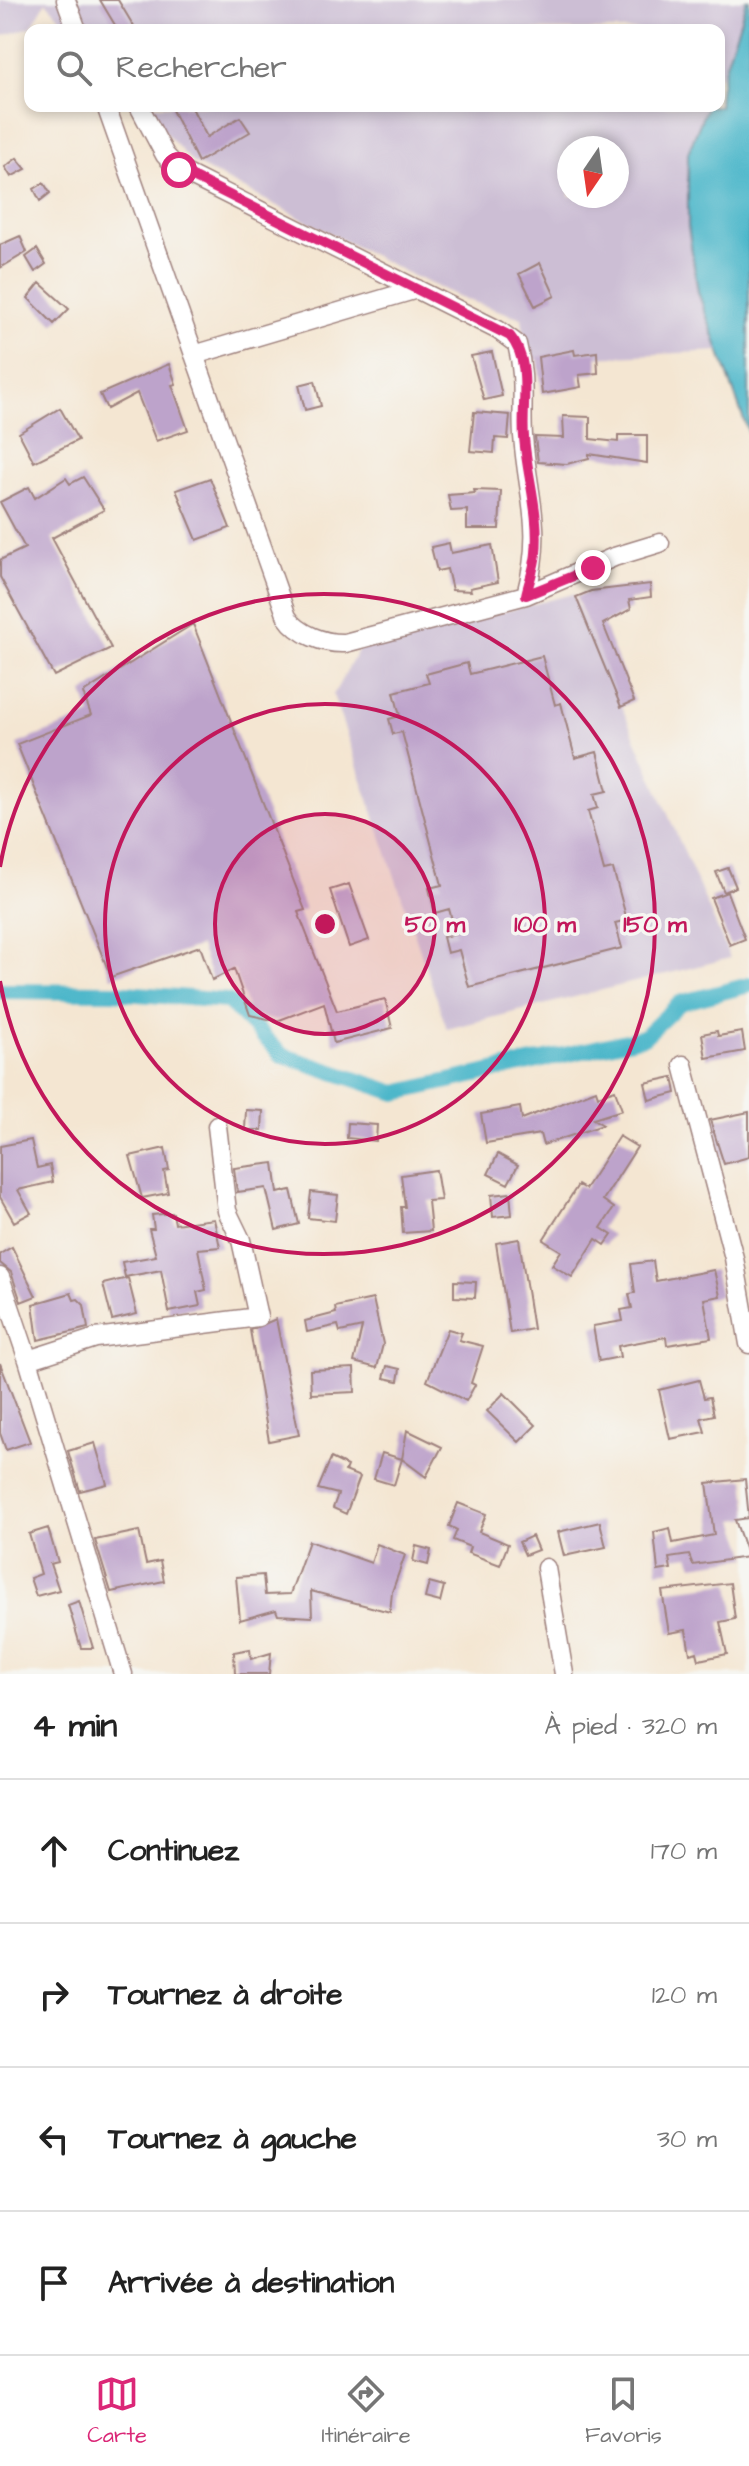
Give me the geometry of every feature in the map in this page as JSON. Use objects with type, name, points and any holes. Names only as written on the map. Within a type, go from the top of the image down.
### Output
[{"type":"street","points":[[66,0],[75,24]]},
{"type":"street","points":[[108,112],[287,617],[294,628],[323,640],[345,643],[526,595],[614,557],[660,543]]},
{"type":"street","points":[[142,112],[165,155],[179,170],[498,330],[517,344],[526,393],[523,436],[536,520],[536,556],[526,595]]},
{"type":"street","points":[[194,355],[417,289]]},
{"type":"street","points":[[683,1065],[734,1258],[749,1344]]},
{"type":"street","points":[[28,1360],[96,1338],[258,1317],[241,1240],[227,1211],[217,1126]]},
{"type":"street","points":[[0,1277],[123,1674]]},
{"type":"street","points":[[546,1568],[564,1674]]},
{"type":"shaded area","points":[[0,0],[746,0],[739,35],[725,66],[725,24],[66,24],[46,2],[33,24],[24,24],[24,29],[0,37]]},
{"type":"shaded area","points":[[146,112],[705,112],[688,153],[705,313],[721,351],[528,360],[522,318],[467,300],[413,276],[192,162]]},
{"type":"shaded area","points":[[573,594],[730,958],[447,1029],[333,695],[359,649]]},
{"type":"water","points":[[746,0],[749,0],[749,434],[698,292],[688,226],[688,153],[705,112],[725,112],[725,66]]},
{"type":"building","points":[[100,0],[118,0],[132,24],[114,24]]},
{"type":"building","points":[[173,112],[194,112],[207,137],[240,117],[250,132],[198,162]]},
{"type":"building","points":[[17,158],[26,169],[11,177],[5,167]]},
{"type":"building","points":[[44,183],[50,193],[40,201],[34,189]]},
{"type":"building","points":[[20,236],[27,252],[0,268],[0,245]]},
{"type":"building","points":[[37,249],[46,264],[35,272],[26,257]]},
{"type":"building","points":[[540,263],[555,296],[535,306],[519,274]]},
{"type":"building","points":[[40,283],[69,309],[54,324],[28,298]]},
{"type":"building","points":[[574,350],[575,355],[597,352],[598,373],[579,375],[581,387],[542,394],[538,357]]},
{"type":"building","points":[[492,352],[502,396],[484,400],[471,356]]},
{"type":"building","points":[[169,364],[176,384],[172,385],[188,430],[156,441],[137,393],[107,409],[100,394]]},
{"type":"building","points":[[315,381],[321,406],[305,410],[299,385]]},
{"type":"building","points":[[60,408],[78,440],[34,462],[19,433]]},
{"type":"building","points":[[474,412],[510,415],[508,439],[495,438],[494,453],[470,451]]},
{"type":"building","points":[[563,416],[590,417],[590,439],[618,442],[618,435],[647,435],[647,463],[589,454],[589,458],[567,464],[538,462],[535,437],[564,438]]},
{"type":"building","points":[[83,477],[104,510],[52,538],[111,648],[54,676],[0,577],[0,560],[25,548],[0,502],[29,487],[35,498],[66,478],[70,484]]},
{"type":"building","points":[[210,478],[230,528],[197,540],[176,490]]},
{"type":"building","points":[[474,490],[501,491],[499,529],[467,529],[467,510],[451,511],[448,495],[475,493]]},
{"type":"building","points":[[449,543],[451,553],[492,545],[498,582],[470,588],[471,591],[452,590],[447,569],[437,571],[431,547]]},
{"type":"building","points":[[650,584],[651,597],[629,600],[631,609],[603,624],[634,701],[621,707],[576,597],[591,591]]},
{"type":"building","points":[[193,624],[305,910],[298,912],[337,1011],[385,999],[392,1028],[334,1043],[324,1003],[277,1021],[250,1015],[234,969],[212,980],[200,946],[111,977],[17,744],[91,715],[83,693]]},
{"type":"building","points":[[542,656],[555,705],[561,703],[575,758],[597,752],[607,791],[594,794],[598,808],[588,811],[604,871],[613,869],[627,920],[615,923],[622,948],[469,987],[459,950],[447,953],[443,937],[456,934],[449,909],[435,913],[429,888],[442,885],[402,732],[393,734],[389,719],[400,716],[394,692],[429,683],[426,674],[467,663],[470,674]]},
{"type":"building","points":[[728,868],[736,887],[724,892],[716,872]]},
{"type":"building","points":[[349,884],[369,940],[349,947],[330,890]]},
{"type":"building","points":[[727,892],[745,939],[730,945],[711,898]]},
{"type":"building","points":[[717,1031],[718,1036],[742,1032],[745,1051],[706,1058],[702,1034]]},
{"type":"building","points":[[673,1077],[676,1093],[649,1100],[645,1083]]},
{"type":"building","points":[[596,1090],[598,1096],[615,1090],[622,1110],[593,1119],[603,1125],[543,1145],[540,1134],[486,1143],[481,1114],[520,1107],[522,1119]]},
{"type":"building","points":[[246,1110],[263,1111],[262,1130],[245,1130]]},
{"type":"building","points":[[749,1112],[749,1157],[724,1164],[710,1120]]},
{"type":"building","points":[[348,1123],[377,1125],[376,1141],[347,1138]]},
{"type":"building","points":[[619,1136],[637,1147],[603,1200],[614,1208],[601,1228],[612,1235],[605,1245],[596,1239],[572,1277],[552,1265],[561,1251],[543,1240],[578,1185],[585,1189]]},
{"type":"building","points":[[31,1140],[37,1168],[50,1165],[53,1182],[18,1190],[31,1213],[14,1222],[0,1197],[0,1146]]},
{"type":"building","points":[[165,1148],[169,1170],[164,1171],[168,1193],[142,1198],[130,1156]]},
{"type":"building","points":[[498,1154],[518,1165],[508,1184],[488,1174]]},
{"type":"building","points":[[274,1163],[278,1193],[291,1190],[299,1224],[276,1230],[266,1188],[237,1192],[234,1168]]},
{"type":"building","points":[[436,1170],[441,1200],[428,1201],[431,1231],[403,1233],[401,1207],[405,1207],[401,1175]]},
{"type":"building","points":[[311,1192],[338,1195],[335,1221],[308,1218]]},
{"type":"building","points":[[510,1193],[512,1215],[493,1217],[491,1195]]},
{"type":"building","points":[[173,1213],[175,1224],[214,1219],[220,1247],[198,1249],[206,1290],[197,1292],[200,1306],[169,1312],[161,1270],[125,1277],[122,1262],[156,1256],[149,1229],[154,1229],[152,1215]]},
{"type":"building","points":[[519,1239],[533,1329],[510,1333],[496,1243]]},
{"type":"building","points":[[12,1247],[36,1296],[21,1302],[11,1272],[0,1263],[0,1254]]},
{"type":"building","points":[[653,1261],[656,1281],[714,1270],[720,1296],[704,1299],[711,1338],[667,1345],[666,1337],[618,1346],[620,1357],[599,1361],[593,1326],[623,1321],[621,1310],[632,1308],[629,1294],[635,1293],[631,1264]]},
{"type":"building","points":[[128,1278],[137,1314],[112,1320],[103,1284]]},
{"type":"building","points":[[454,1281],[476,1282],[475,1298],[454,1297]]},
{"type":"building","points":[[71,1293],[74,1300],[78,1299],[84,1305],[88,1328],[38,1340],[33,1304]]},
{"type":"building","points":[[373,1299],[383,1344],[377,1368],[354,1362],[362,1327],[340,1332],[338,1325],[307,1332],[305,1321],[336,1313],[335,1307]]},
{"type":"building","points":[[276,1319],[299,1435],[269,1441],[250,1330]]},
{"type":"building","points":[[448,1329],[462,1333],[459,1340],[483,1346],[471,1383],[475,1385],[466,1401],[427,1381]]},
{"type":"building","points":[[0,1363],[30,1442],[6,1450],[0,1433]]},
{"type":"building","points":[[387,1366],[400,1369],[398,1381],[384,1378]]},
{"type":"building","points":[[354,1368],[355,1392],[311,1394],[310,1370]]},
{"type":"building","points":[[699,1380],[704,1398],[710,1397],[714,1415],[701,1418],[705,1432],[670,1439],[659,1390]]},
{"type":"building","points":[[504,1393],[536,1425],[519,1442],[487,1411]]},
{"type":"building","points":[[407,1430],[442,1447],[426,1477],[402,1459]]},
{"type":"building","points":[[95,1443],[107,1484],[80,1491],[68,1451]]},
{"type":"building","points":[[382,1453],[402,1459],[394,1485],[374,1479]]},
{"type":"building","points":[[331,1458],[347,1466],[345,1471],[360,1477],[346,1514],[333,1508],[338,1494],[318,1489]]},
{"type":"building","points":[[745,1479],[749,1518],[735,1520],[748,1557],[693,1565],[689,1555],[669,1558],[671,1569],[658,1571],[654,1532],[670,1528],[673,1543],[714,1535],[707,1483]]},
{"type":"building","points":[[458,1503],[486,1514],[479,1532],[508,1544],[500,1565],[468,1553],[470,1547],[453,1540],[457,1530],[449,1526]]},
{"type":"building","points":[[600,1522],[606,1547],[564,1556],[558,1532]]},
{"type":"building","points":[[48,1528],[58,1562],[50,1564],[59,1590],[36,1596],[30,1578],[41,1574],[29,1534]]},
{"type":"building","points":[[139,1531],[146,1564],[160,1561],[164,1581],[111,1592],[95,1540]]},
{"type":"building","points":[[532,1536],[538,1550],[525,1555],[519,1542]]},
{"type":"building","points":[[309,1541],[371,1563],[377,1544],[405,1555],[392,1592],[390,1612],[311,1591],[312,1617],[278,1615],[276,1610],[240,1620],[236,1577],[263,1575],[265,1595],[290,1594]]},
{"type":"building","points":[[416,1546],[431,1550],[428,1565],[413,1561]]},
{"type":"building","points":[[429,1582],[444,1586],[440,1602],[425,1598]]},
{"type":"building","points":[[730,1583],[735,1619],[720,1622],[727,1654],[699,1660],[697,1652],[690,1654],[686,1630],[669,1633],[662,1591]]},
{"type":"building","points":[[79,1601],[93,1648],[81,1648],[68,1605]]},
{"type":"building","points":[[250,1649],[251,1659],[271,1653],[269,1674],[235,1674],[234,1652]]},
{"type":"waterway","points":[[0,991],[112,992],[228,1001],[282,1055],[396,1093],[644,1037],[680,1003],[749,985]]},
{"type":"route","points":[[179,170],[510,336],[517,344],[526,393],[523,436],[536,520],[536,556],[526,595],[593,568]]}]
